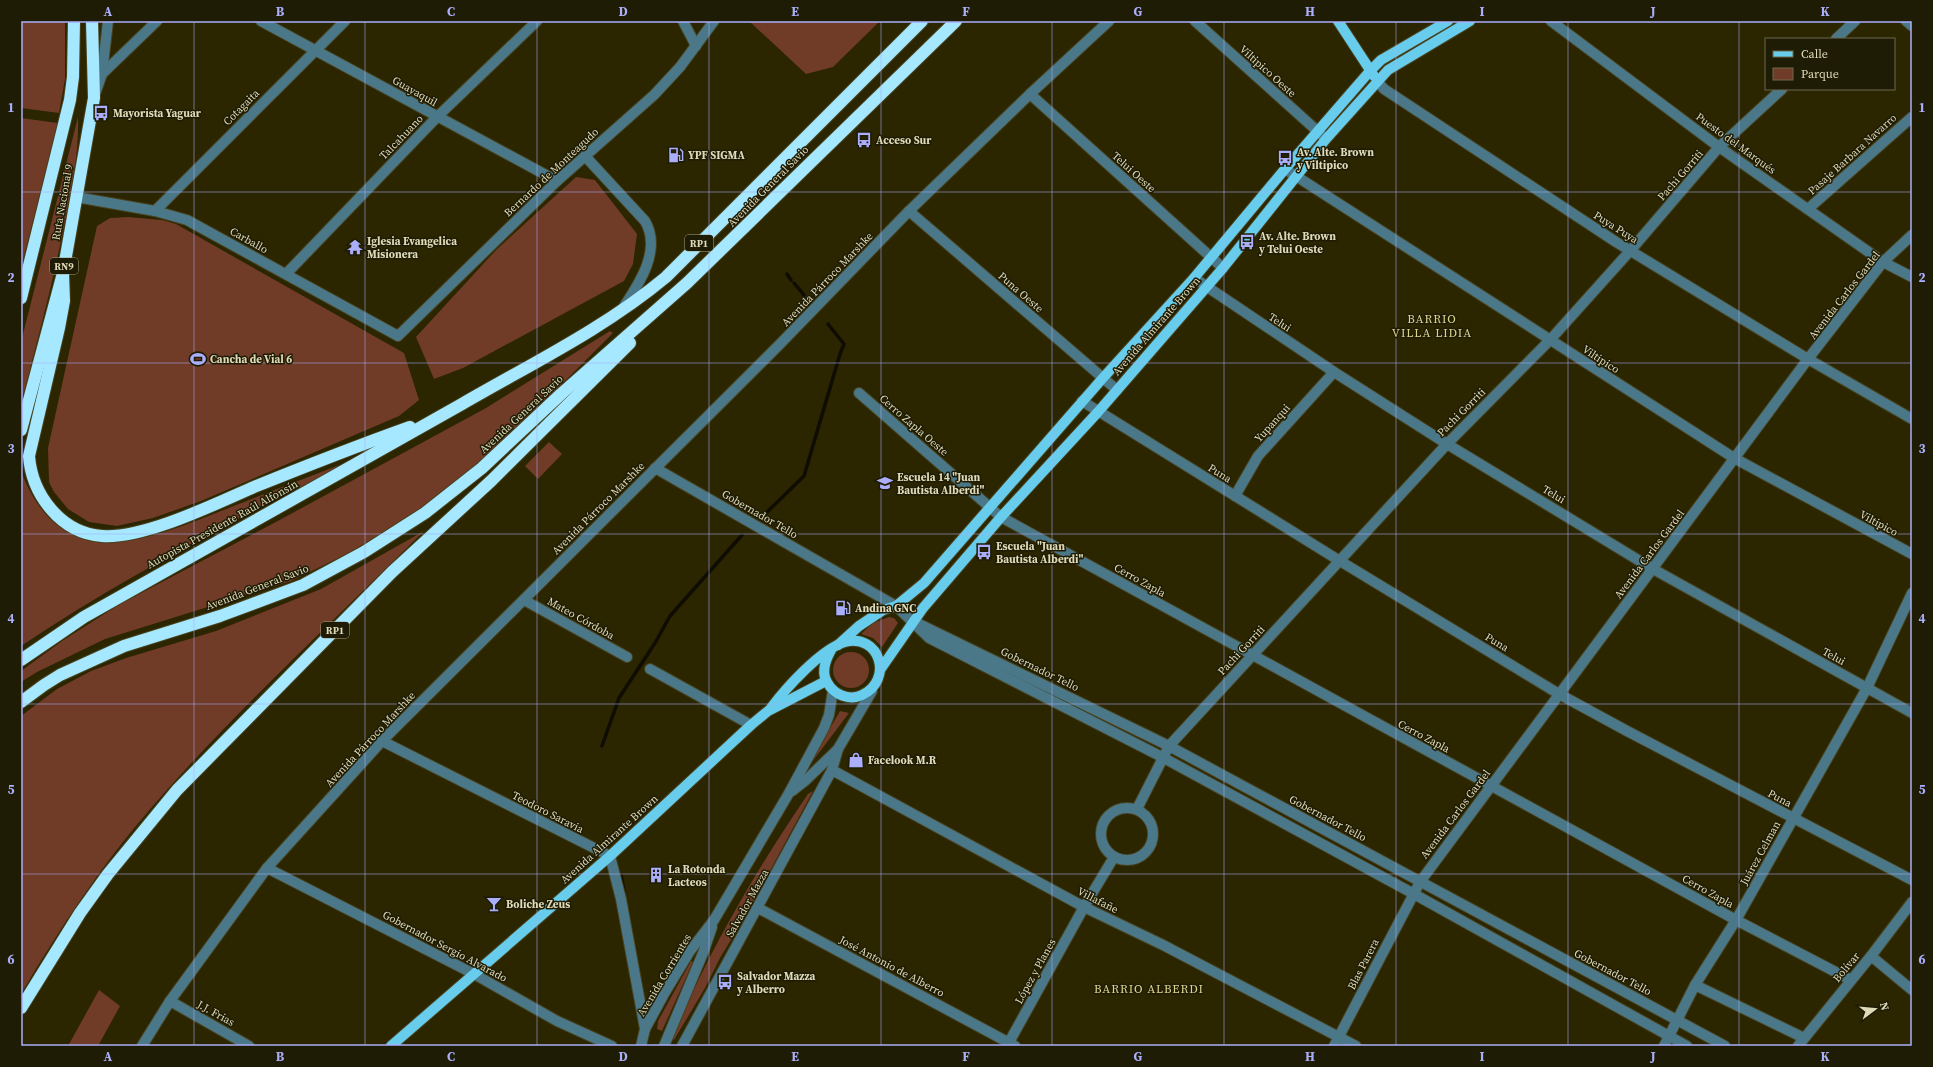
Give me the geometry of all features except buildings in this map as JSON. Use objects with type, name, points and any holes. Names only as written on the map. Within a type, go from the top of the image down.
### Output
[{"type":"highway","name":"Ruta Nacional 9","points":[[21,298],[70,100],[73,77],[74,21]]},
{"type":"highway","name":"Ruta Nacional 9","points":[[21,430],[63,273],[94,98],[92,21]]},
{"type":"highway","name":"Avenida General Savio","points":[[439,417],[570,342],[621,310],[666,277],[920,21]]},
{"type":"highway","name":"Avenida General Savio","points":[[22,702],[44,685],[78,666],[124,646],[220,616],[274,597],[329,572],[389,537],[425,513],[482,468],[561,394],[687,283],[956,21]]},
{"type":"highway","points":[[921,56],[963,21]]},
{"type":"highway","points":[[63,273],[64,301],[59,328],[30,446],[29,462],[31,477],[41,498],[59,517],[83,531],[101,536],[112,536],[134,532],[168,522],[333,455],[439,417]]},
{"type":"highway","name":"RP1","points":[[21,1008],[59,944],[84,906],[112,869],[177,790],[392,572],[444,526],[560,415],[687,283]]},
{"type":"highway","name":"Autopista Presidente Raúl Alfonsín","points":[[21,660],[84,617],[439,417]]},
{"type":"main road","name":"Puya Puya","points":[[1338,21],[1377,80]]},
{"type":"main road","name":"Avenida Almirante Brown","points":[[391,1046],[610,856],[768,711],[783,692],[801,675],[859,626],[883,610],[896,606],[924,583],[988,507],[1194,278],[1317,131],[1380,60],[1448,21]]},
{"type":"main road","name":"Avenida Almirante Brown","points":[[880,670],[914,621],[1001,517],[1098,412],[1223,268],[1326,139],[1377,80],[1388,70],[1470,21]]},
{"type":"main road","points":[[856,641],[868,646],[877,654],[880,662],[880,670],[877,683],[872,691],[856,698],[843,697],[833,690],[826,681],[825,667],[835,647],[856,641]]},
{"type":"main road","points":[[768,711],[826,681]]},
{"type":"street","points":[[94,98],[102,74],[108,21]]},
{"type":"street","points":[[102,74],[157,21]]},
{"type":"street","name":"Guayaquil","points":[[261,21],[557,181]]},
{"type":"street","name":"Cotagaita","points":[[155,211],[345,21]]},
{"type":"street","name":"Talcahuano","points":[[286,274],[438,117],[538,21]]},
{"type":"street","points":[[683,21],[696,46]]},
{"type":"street","name":"Bernardo de Monteagudo","points":[[398,336],[557,181],[654,95],[680,67],[714,21]]},
{"type":"street","name":"Avenida Párroco Marshke","points":[[142,1046],[170,1001],[267,868],[382,741],[780,344],[909,212],[1030,94],[1109,21]]},
{"type":"street","name":"Viltipico Oeste","points":[[1194,21],[1326,139]]},
{"type":"street","name":"Puesto del Marqués","points":[[1551,21],[1720,147],[1883,262],[1912,277]]},
{"type":"street","points":[[1837,38],[1855,21]]},
{"type":"street","points":[[1906,21],[1912,26]]},
{"type":"street","name":"Puya Puya","points":[[1377,80],[1384,89],[1630,251],[1808,359],[1912,419]]},
{"type":"street","name":"Pachi Gorriti","points":[[1137,809],[1162,757],[1169,746],[1447,444],[1550,340],[1630,251],[1720,147],[1781,90]]},
{"type":"street","name":"Telui Oeste","points":[[1030,94],[1223,268]]},
{"type":"street","name":"Pasaje Barbara Navarro","points":[[1808,209],[1912,117]]},
{"type":"street","points":[[585,156],[645,221],[649,228],[651,247],[644,274],[621,310]]},
{"type":"street","name":"Viltipico","points":[[1285,169],[1734,458],[1912,554]]},
{"type":"street","name":"Carballo","points":[[76,197],[155,211],[176,216],[194,223],[398,336]]},
{"type":"street","name":"Puna Oeste","points":[[909,212],[1102,379],[1117,390]]},
{"type":"street","name":"Avenida Carlos Gardel","points":[[1414,894],[1420,882],[1808,359],[1883,262],[1912,235]]},
{"type":"street","name":"Telui","points":[[1194,278],[1334,372],[1447,444],[1653,569],[1912,713]]},
{"type":"street","name":"Yupanqui","points":[[1235,496],[1258,456],[1334,372]]},
{"type":"street","name":"Cerro Zapla Oeste","points":[[859,394],[988,507]]},
{"type":"street","name":"Puna","points":[[1082,401],[1340,561],[1559,694],[1912,880]]},
{"type":"street","name":"Gobernador Tello","points":[[655,468],[896,606],[914,621],[929,638],[1162,757],[1414,894],[1687,1046]]},
{"type":"street","name":"Cerro Zapla","points":[[988,507],[1001,517],[1252,656],[1736,920],[1851,980]]},
{"type":"street","name":"Juárez Celman","points":[[1669,1037],[1695,985],[1736,920],[1867,688],[1912,594]]},
{"type":"street","name":"Mateo Córdoba","points":[[524,600],[627,657]]},
{"type":"street","name":"Gobernador Tello","points":[[914,621],[1169,746],[1725,1046]]},
{"type":"street","points":[[650,669],[751,725]]},
{"type":"street","name":"Avenida Corrientes","points":[[641,1046],[645,1029],[690,951],[714,920],[789,793],[824,728],[829,715],[833,690]]},
{"type":"street","name":"Avenida Corrientes","points":[[789,793],[806,780],[838,749],[872,691]]},
{"type":"street","name":"Teodoro Saravia","points":[[382,741],[610,856]]},
{"type":"street","name":"Salvador Mazza","points":[[682,1046],[832,770],[838,749]]},
{"type":"street","name":"Villafañe","points":[[832,770],[1084,907],[1163,945],[1337,1041],[1356,1046]]},
{"type":"street","points":[[1119,809],[1137,809],[1150,821],[1154,829],[1154,838],[1151,847],[1146,854],[1134,860],[1122,860],[1114,857],[1108,852],[1102,841],[1101,828],[1111,813],[1119,809]]},
{"type":"street","points":[[610,856],[621,899],[645,1029]]},
{"type":"street","name":"López y Planes","points":[[1010,1045],[1084,907],[1114,857]]},
{"type":"street","name":"Gobernador Sergio Alvarado","points":[[267,868],[474,974],[557,1021],[612,1046]]},
{"type":"street","name":"Blas Parera","points":[[1337,1041],[1414,894]]},
{"type":"street","name":"Bolívar","points":[[1801,1042],[1871,956],[1912,902]]},
{"type":"street","name":"José Antonio de Alberro","points":[[758,908],[1010,1045]]},
{"type":"street","name":"Avenida Corrientes","points":[[664,1046],[703,953],[714,920]]},
{"type":"street","points":[[1871,956],[1912,990]]},
{"type":"street","points":[[1695,985],[1801,1042]]},
{"type":"street","name":"J.J. Frias","points":[[170,1001],[250,1046]]},
{"type":"street","points":[[1664,1046],[1669,1037]]},
{"type":"green space","points":[[21,21],[65,21],[65,79],[59,113],[21,108]]},
{"type":"green space","points":[[749,21],[880,21],[833,67],[806,74]]},
{"type":"green space","points":[[78,117],[76,154],[69,203],[51,287],[21,404],[21,342]]},
{"type":"green space","points":[[21,118],[58,123],[21,268]]},
{"type":"green space","points":[[576,177],[595,180],[637,234],[633,264],[624,281],[463,368],[434,379],[416,337],[496,250]]},
{"type":"green space","points":[[128,217],[162,220],[176,224],[404,353],[419,400],[399,416],[201,501],[153,518],[117,526],[89,522],[68,509],[54,492],[49,482],[48,448],[97,226],[110,218]]},
{"type":"green space","points":[[610,331],[613,333],[529,417],[457,483],[403,522],[351,552],[291,581],[105,639],[37,672],[21,682],[21,671],[62,641],[120,604],[274,523],[486,408]]},
{"type":"green space","points":[[549,442],[562,454],[538,479],[525,466]]},
{"type":"green space","points":[[358,458],[229,524],[144,570],[21,646],[21,471],[39,506],[61,528],[86,539],[114,542],[143,538],[174,529]]},
{"type":"green space","points":[[424,531],[251,701],[152,807],[116,851],[82,897],[21,994],[21,716],[57,689],[91,671],[126,658],[216,631],[321,589]]},
{"type":"green space","points":[[889,617],[894,618],[898,623],[882,647],[873,638],[861,634],[873,623]]},
{"type":"green space","points":[[855,652],[864,657],[868,663],[868,677],[864,683],[855,688],[847,688],[838,683],[834,677],[833,666],[838,657],[844,653]]},
{"type":"green space","points":[[840,711],[849,713],[812,762],[811,761]]},
{"type":"green space","points":[[813,791],[749,910],[720,958],[705,988],[674,1040],[672,1039],[717,944],[751,883],[808,794]]},
{"type":"green space","points":[[691,961],[693,962],[662,1031],[657,1029],[658,1021]]},
{"type":"green space","points":[[99,990],[120,1006],[98,1046],[68,1046]]},
{"type":"waterway","points":[[787,274],[791,280]]},
{"type":"waterway","points":[[794,283],[804,295]]},
{"type":"waterway","points":[[762,517],[804,476],[844,344],[828,324]]},
{"type":"waterway","points":[[602,746],[619,698],[655,643],[670,616],[742,535]]},
{"type":"waterway","points":[[621,875],[624,891]]},
{"type":"place","name":"Mayorista Yaguar","points":[[101,113]]},
{"type":"place","name":"Acceso Sur","points":[[864,140]]},
{"type":"place","name":"YPF SIGMA","points":[[676,155]]},
{"type":"place","name":"Av. Alte. Brown y Viltipico","points":[[1285,158]]},
{"type":"place","name":"Av. Alte. Brown y Telui Oeste","points":[[1247,242]]},
{"type":"place","name":"Iglesia Evangelica Misionera","points":[[355,247]]},
{"type":"place","name":"Cancha de Vial 6","points":[[198,359]]},
{"type":"place","name":"Escuela 14 \"Juan Bautista Alberdi\"","points":[[885,483]]},
{"type":"place","name":"Escuela \"Juan Bautista Alberdi\"","points":[[984,552]]},
{"type":"place","name":"Andina GNC","points":[[843,608]]},
{"type":"place","name":"Facelook M.R","points":[[856,760]]},
{"type":"place","name":"La Rotonda Lacteos","points":[[656,875]]},
{"type":"place","name":"Boliche Zeus","points":[[494,904]]},
{"type":"place","name":"Salvador Mazza y Alberro","points":[[725,982]]},
{"type":"district","name":"BARRIO VILLA LIDIA","points":[[1432,326]]},
{"type":"district","name":"BARRIO ALBERDI","points":[[1149,989]]}]
